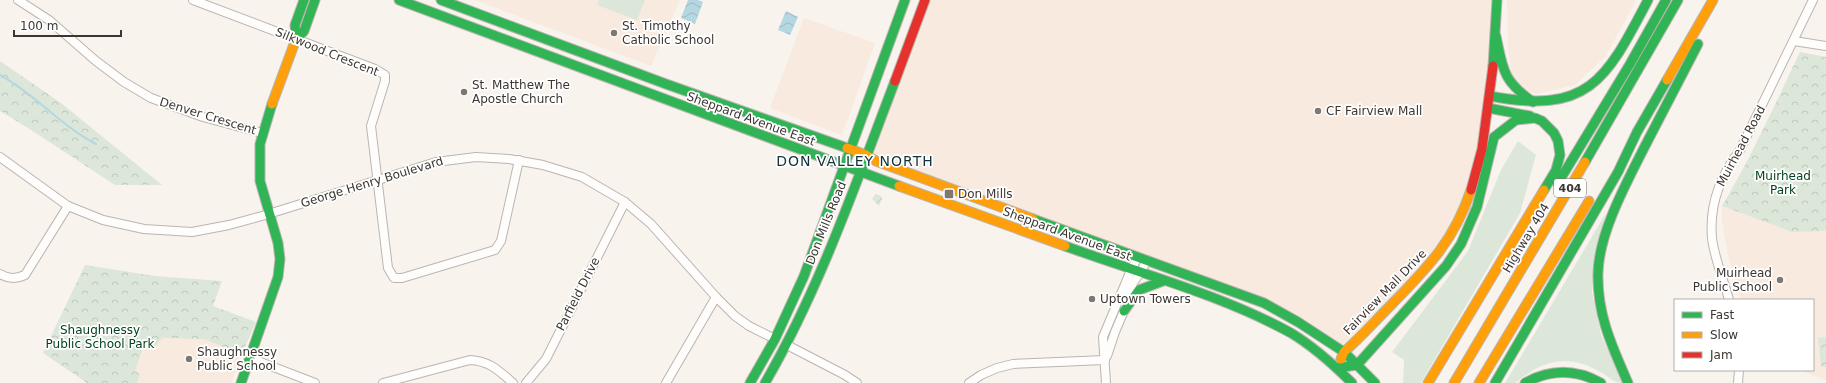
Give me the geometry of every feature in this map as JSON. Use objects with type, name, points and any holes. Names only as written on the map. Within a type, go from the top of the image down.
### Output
[{"type":"main road","points":[[296,39],[294,27],[304,0]]},
{"type":"main road","points":[[241,383],[278,277],[280,259],[278,243],[260,181],[259,156],[262,133],[296,39],[304,31],[315,0]]},
{"type":"main road","name":"Sheppard Avenue East","points":[[399,0],[860,172],[1131,270],[1220,300],[1292,334],[1337,368],[1352,383]]},
{"type":"main road","name":"Sheppard Avenue East","points":[[442,0],[666,84],[866,155],[876,161],[1264,303],[1298,322],[1344,352],[1375,383]]},
{"type":"main road","name":"Don Mills Road","points":[[750,383],[775,339],[804,276],[905,0]]},
{"type":"main road","name":"Don Mills Road","points":[[765,383],[787,345],[840,226],[925,0]]},
{"type":"main road","name":"Fairview Mall Drive","points":[[1337,368],[1344,352],[1429,268],[1454,232],[1470,194],[1480,153],[1490,96],[1496,36],[1497,0]]},
{"type":"main road","points":[[1490,96],[1512,101],[1533,102],[1558,100],[1581,93],[1600,79],[1617,57],[1648,0]]},
{"type":"main road","points":[[1434,383],[1630,64],[1666,0]]},
{"type":"main road","name":"Highway 404","points":[[1454,383],[1581,169],[1678,0]]},
{"type":"main road","points":[[1628,383],[1607,336],[1602,312],[1598,273],[1602,249],[1618,200],[1697,46],[1713,0]]},
{"type":"main road","name":"404","points":[[1495,383],[1618,172],[1636,132],[1713,0]]},
{"type":"main road","points":[[1496,36],[1505,77],[1513,88],[1533,102]]},
{"type":"main road","points":[[1428,383],[1556,170],[1560,155],[1558,141],[1554,133],[1542,121],[1521,113],[1488,108]]},
{"type":"main road","points":[[1337,368],[1357,365],[1446,266],[1461,244],[1477,207],[1494,137],[1516,120],[1535,118]]},
{"type":"main road","name":"404","points":[[1610,166],[1636,132]]},
{"type":"main road","name":"404","points":[[1479,383],[1594,194]]},
{"type":"main road","points":[[1124,311],[1139,289],[1145,285],[1164,281]]},
{"type":"main road","points":[[1525,383],[1532,378],[1561,371],[1579,373],[1601,383]]},
{"type":"street","name":"Denver Crescent","points":[[18,0],[49,20],[101,65],[151,98],[203,117],[262,133]]},
{"type":"street","name":"Silkwood Crescent","points":[[193,0],[374,69],[384,75],[385,81],[371,126],[378,179]]},
{"type":"street","name":"Muirhead Road","points":[[1729,299],[1712,238],[1713,206],[1717,189],[1729,164],[1740,150],[1813,0]]},
{"type":"street","points":[[1794,41],[1826,46]]},
{"type":"street","name":"George Henry Boulevard","points":[[0,157],[68,206],[103,220],[144,229],[192,232],[229,225],[412,168],[460,158],[476,157],[519,160],[543,164],[582,177],[625,202],[651,224],[716,297],[735,316],[749,326],[775,339]]},
{"type":"street","points":[[378,179],[389,272],[394,278],[402,278],[495,250],[499,246],[519,160]]},
{"type":"street","name":"Parfield Drive","points":[[526,383],[546,359],[625,202]]},
{"type":"street","points":[[0,274],[8,278],[16,278],[25,275],[68,206]]},
{"type":"street","points":[[1106,383],[1103,337],[1131,270],[1142,258]]},
{"type":"street","points":[[1105,360],[1133,283],[1140,273],[1142,258]]},
{"type":"street","points":[[666,383],[716,297]]},
{"type":"street","points":[[787,345],[845,375],[857,383]]},
{"type":"street","points":[[250,358],[315,383]]},
{"type":"street","points":[[383,383],[470,360],[482,361],[492,365],[513,383]]},
{"type":"street","points":[[974,382],[997,368],[1013,364],[1105,360]]},
{"type":"street","points":[[1738,383],[1739,371]]},
{"type":"shaded area","name":"St. Timothy Catholic School","points":[[475,0],[680,0],[651,66]]},
{"type":"shaded area","points":[[925,0],[1497,0],[1480,153],[1454,231],[1344,352],[1298,322],[866,155]]},
{"type":"shaded area","points":[[1507,0],[1636,1],[1605,57],[1575,85],[1536,94],[1519,87],[1512,78],[1508,46]]},
{"type":"shaded area","points":[[804,18],[875,43],[842,135],[770,108]]},
{"type":"shaded area","name":"Muirhead Public School","points":[[1722,206],[1792,232],[1826,231],[1826,380],[1802,371],[1814,371],[1814,299],[1741,299],[1729,260],[1722,221]]},
{"type":"shaded area","name":"Shaughnessy Public School","points":[[162,338],[203,339],[242,354],[231,383],[137,383],[140,374],[134,371],[145,341]]},
{"type":"green space","points":[[599,0],[645,0],[637,20],[597,5]]},
{"type":"green space","name":"Muirhead Park","points":[[1800,52],[1826,57],[1826,231],[1792,232],[1722,206],[1753,149]]},
{"type":"green space","points":[[0,61],[61,103],[162,185],[115,185],[0,111]]},
{"type":"green space","points":[[1518,141],[1536,155],[1520,213],[1421,383],[1403,383],[1404,360],[1392,352],[1468,251],[1501,170]]},
{"type":"green space","points":[[876,194],[881,196],[882,199],[879,206],[872,199]]},
{"type":"green space","points":[[1606,213],[1595,257],[1592,292],[1601,335],[1624,383],[1615,381],[1590,367],[1568,361],[1547,364],[1536,368],[1515,383],[1505,383]]},
{"type":"green space","name":"Shaughnessy Public School Park","points":[[85,265],[155,276],[222,281],[213,306],[256,322],[242,354],[203,339],[162,338],[155,347],[145,342],[135,371],[140,374],[137,383],[87,383],[43,353]]},
{"type":"green space","points":[[1826,337],[1826,367],[1821,366],[1818,338]]},
{"type":"water","points":[[688,0],[698,0],[703,2],[695,24],[681,18]]},
{"type":"water","points":[[786,11],[798,17],[790,35],[778,30]]},
{"type":"waterway","points":[[0,75],[25,91],[83,137],[96,144]]},
{"type":"traffic: fast","points":[[296,39],[295,25],[304,0]]},
{"type":"traffic: fast","points":[[296,39],[304,31],[315,0]]},
{"type":"traffic: fast","points":[[399,0],[899,186]]},
{"type":"traffic: fast","points":[[441,0],[666,84],[847,148]]},
{"type":"traffic: fast","points":[[750,383],[775,339],[804,276],[905,0]]},
{"type":"traffic: fast","points":[[1493,66],[1497,0]]},
{"type":"traffic: fast","points":[[1490,96],[1523,101],[1551,100],[1572,95],[1590,85],[1606,71],[1620,51],[1648,0]]},
{"type":"traffic: fast","points":[[1558,183],[1630,64],[1666,0]]},
{"type":"traffic: fast","points":[[1585,162],[1678,0]]},
{"type":"traffic: fast","points":[[1496,36],[1506,74],[1516,88],[1533,102]]},
{"type":"traffic: fast","points":[[1628,383],[1611,343],[1600,303],[1598,273],[1603,241],[1622,191],[1698,44]]},
{"type":"traffic: fast","points":[[1495,383],[1618,172],[1637,132],[1667,80]]},
{"type":"traffic: fast","points":[[765,383],[785,347],[820,273],[895,81]]},
{"type":"traffic: fast","points":[[241,383],[278,277],[280,259],[278,243],[260,181],[260,144],[272,104]]},
{"type":"traffic: fast","points":[[1488,108],[1530,116]]},
{"type":"traffic: fast","points":[[1337,368],[1357,365],[1446,266],[1461,244],[1477,207],[1494,137],[1516,120],[1535,118],[1542,121],[1554,133],[1558,141],[1560,155],[1556,170],[1544,190]]},
{"type":"traffic: fast","points":[[1033,219],[1264,303],[1298,322],[1344,352],[1375,383]]},
{"type":"traffic: fast","points":[[1065,246],[1180,285],[1265,319],[1291,333],[1307,344],[1331,363],[1352,383]]},
{"type":"traffic: fast","points":[[1124,311],[1139,290],[1163,281]]},
{"type":"traffic: fast","points":[[1525,383],[1544,375],[1563,372],[1582,375],[1601,383]]},
{"type":"traffic: slow","points":[[1667,80],[1713,0]]},
{"type":"traffic: slow","points":[[272,104],[296,39]]},
{"type":"traffic: slow","points":[[847,148],[866,155],[876,161],[1033,219]]},
{"type":"traffic: slow","points":[[1454,383],[1585,162]]},
{"type":"traffic: slow","points":[[899,186],[1065,246]]},
{"type":"traffic: slow","points":[[1341,359],[1344,352],[1405,291],[1439,252],[1457,224],[1471,190]]},
{"type":"traffic: slow","points":[[1428,383],[1544,190]]},
{"type":"traffic: slow","points":[[1479,383],[1589,201]]},
{"type":"traffic: jam","points":[[895,81],[925,0]]},
{"type":"traffic: jam","points":[[1471,190],[1482,149],[1493,66]]},
{"type":"place","name":"St. Timothy Catholic School","points":[[614,33]]},
{"type":"place","name":"St. Matthew The Apostle Church","points":[[464,92]]},
{"type":"place","name":"CF Fairview Mall","points":[[1318,111]]},
{"type":"place","name":"Don Mills","points":[[949,194]]},
{"type":"place","name":"Muirhead Public School","points":[[1780,280]]},
{"type":"place","name":"Uptown Towers","points":[[1092,299]]},
{"type":"place","name":"Shaughnessy Public School","points":[[189,359]]},
{"type":"district","name":"DON VALLEY NORTH","points":[[855,161]]}]
